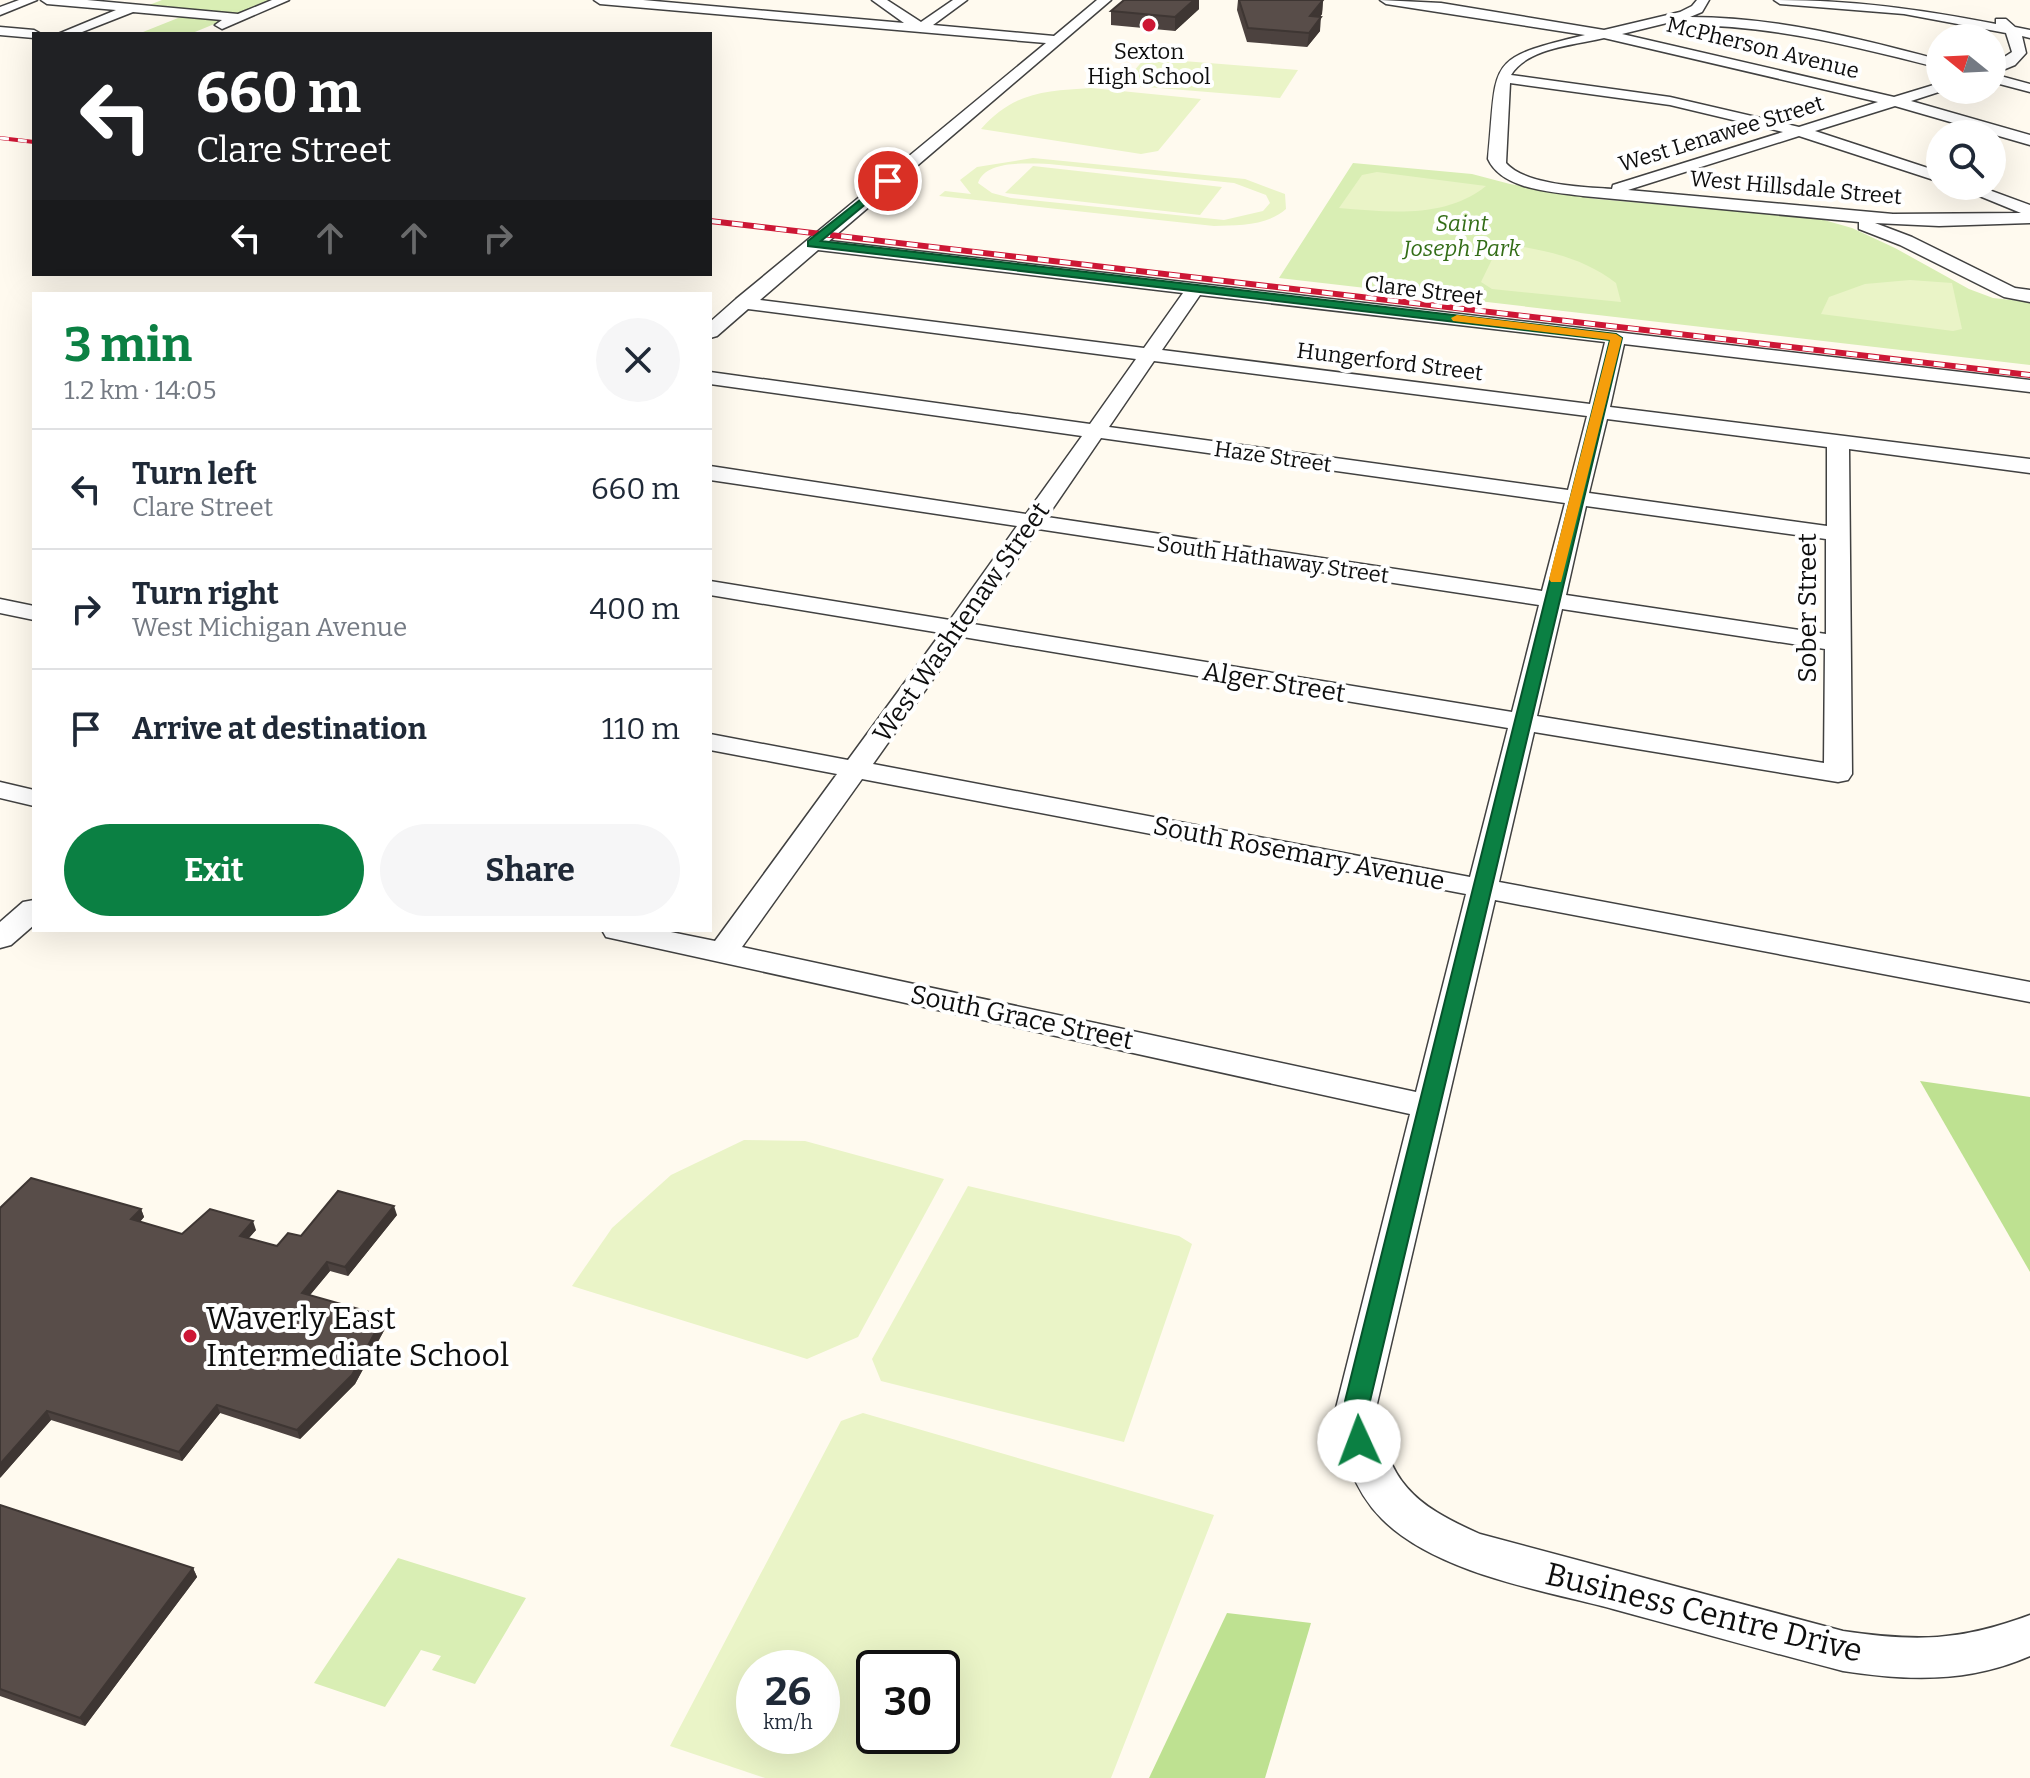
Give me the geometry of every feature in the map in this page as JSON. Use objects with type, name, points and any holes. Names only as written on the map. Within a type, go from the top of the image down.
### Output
[{"type":"street","points":[[0,11],[31,0]]},
{"type":"street","points":[[47,0],[239,18]]},
{"type":"street","points":[[213,29],[283,0]]},
{"type":"street","points":[[600,0],[1056,40]]},
{"type":"street","points":[[696,8],[711,0]]},
{"type":"street","points":[[878,0],[921,28]]},
{"type":"street","points":[[921,28],[961,0]]},
{"type":"street","points":[[712,330],[1105,0]]},
{"type":"street","name":"McPherson Avenue","points":[[1386,0],[1606,34],[1895,102],[2030,140]]},
{"type":"street","points":[[1444,7],[1466,0]]},
{"type":"street","points":[[1703,0],[1691,12],[1523,55],[1509,65],[1503,78],[1646,95],[1804,131],[1926,172]]},
{"type":"street","points":[[1780,0],[1904,10],[2030,34]]},
{"type":"street","points":[[1501,1],[1537,21]]},
{"type":"street","points":[[1904,10],[1947,5]]},
{"type":"street","points":[[70,32],[133,8]]},
{"type":"street","points":[[1978,8],[2012,31],[2020,45],[2019,53],[2006,64]]},
{"type":"street","points":[[902,16],[938,16]]},
{"type":"street","points":[[1655,22],[1713,16],[1926,61]]},
{"type":"street","points":[[0,31],[32,34]]},
{"type":"street","name":"West Hillsdale Street","points":[[1503,78],[1496,159],[1501,169],[1529,181],[1606,192],[1837,214],[1978,221],[2030,218]]},
{"type":"street","points":[[2006,82],[2030,88]]},
{"type":"street","name":"West Lenawee Street","points":[[1606,192],[1926,92]]},
{"type":"street","points":[[2001,200],[2030,211]]},
{"type":"street","points":[[1837,214],[1906,241],[2010,293],[2030,296]]},
{"type":"street","name":"Clare Street","points":[[812,244],[2030,386]]},
{"type":"street","name":"West Washtenaw Street","points":[[723,952],[1032,524],[1195,289]]},
{"type":"street","name":"Hungerford Street","points":[[743,303],[2030,466]]},
{"type":"street","points":[[1427,1106],[1616,338]]},
{"type":"street","name":"Haze Street","points":[[712,378],[1837,534]]},
{"type":"street","name":"Sober Street","points":[[1838,441],[1838,774]]},
{"type":"street","name":"South Hathaway Street","points":[[712,473],[1837,643]]},
{"type":"street","name":"Alger Street","points":[[712,588],[1838,774]]},
{"type":"street","points":[[0,606],[32,613]]},
{"type":"street","name":"South Rosemary Avenue","points":[[712,742],[2030,992]]},
{"type":"street","points":[[0,790],[32,798]]},
{"type":"street","points":[[0,938],[32,911]]},
{"type":"street","name":"South Grace Street","points":[[627,932],[1427,1106]]},
{"type":"street","name":"Business Centre Drive","points":[[1427,1106],[1356,1408],[1359,1441],[1370,1472],[1390,1502],[1449,1543],[1493,1558],[1843,1651],[1901,1661],[1960,1658],[2013,1644],[2030,1635]]},
{"type":"green space","points":[[162,0],[273,0],[236,15],[144,7]]},
{"type":"green space","points":[[188,14],[229,18],[195,32],[143,32]]},
{"type":"green space","points":[[1145,58],[1298,70],[1280,98],[1122,85]]},
{"type":"green space","points":[[1091,88],[1201,99],[1158,151],[1141,154],[981,129],[1005,107],[1031,96]]},
{"type":"green space","points":[[1033,158],[1245,179],[1285,194],[1286,209],[1261,222],[1214,226],[939,196],[945,191],[971,194],[960,180],[977,167]],"holes":[[[1009,164],[1049,164],[1234,183],[1266,195],[1270,203],[1263,211],[1224,220],[1011,198],[992,193],[978,183],[990,170]]]},
{"type":"green space","name":"Saint Joseph Park","points":[[1353,163],[1472,174],[1596,199],[1817,218],[1852,228],[1969,289],[1993,298],[2030,302],[2030,365],[1279,278]]},
{"type":"green space","points":[[1033,166],[1222,187],[1200,215],[1005,193]]},
{"type":"green space","points":[[1377,172],[1486,186],[1470,197],[1435,209],[1339,208],[1362,175]]},
{"type":"green space","points":[[1500,243],[1546,252],[1589,266],[1616,283],[1621,302],[1492,289],[1481,282]]},
{"type":"green space","points":[[1910,280],[1952,283],[1962,329],[1953,331],[1821,314],[1829,297],[1865,284]]},
{"type":"green space","points":[[1920,1081],[2030,1097],[2030,1272]]},
{"type":"green space","points":[[744,1140],[805,1141],[944,1179],[858,1337],[807,1359],[572,1286],[612,1228],[671,1175]]},
{"type":"green space","points":[[968,1186],[1179,1236],[1192,1244],[1124,1442],[881,1381],[872,1359]]},
{"type":"green space","points":[[863,1413],[1214,1515],[1111,1778],[765,1778],[670,1746],[841,1421]]},
{"type":"green space","points":[[398,1558],[526,1598],[475,1684],[432,1670],[441,1656],[421,1650],[385,1707],[314,1683]]},
{"type":"green space","points":[[1227,1613],[1311,1623],[1265,1778],[1149,1778]]},
{"type":"building","points":[[1124,0],[1194,0],[1175,17],[1111,11]]},
{"type":"building","points":[[1239,0],[1323,0],[1310,16],[1321,17],[1309,33],[1248,28]]},
{"type":"building","name":"Waverly East Intermediate School","points":[[31,1178],[141,1209],[131,1219],[182,1234],[210,1209],[253,1221],[240,1236],[277,1246],[288,1233],[301,1236],[338,1191],[394,1206],[345,1267],[327,1262],[302,1293],[384,1316],[352,1375],[297,1430],[217,1405],[179,1452],[47,1411],[0,1464],[0,1208]]},
{"type":"building","points":[[0,1505],[193,1568],[80,1718],[0,1689]]},
{"type":"railway","points":[[0,138],[32,142]]},
{"type":"railway","points":[[712,221],[2030,375]]},
{"type":"slow traffic","points":[[1457,318],[1616,338],[1556,579]]},
{"type":"place","name":"Sexton High School","points":[[1149,25]]},
{"type":"place","name":"Waverly East Intermediate School","points":[[190,1336]]},
{"type":"route","points":[[888,181],[812,244],[1616,338],[1356,1408],[1359,1441]]}]
